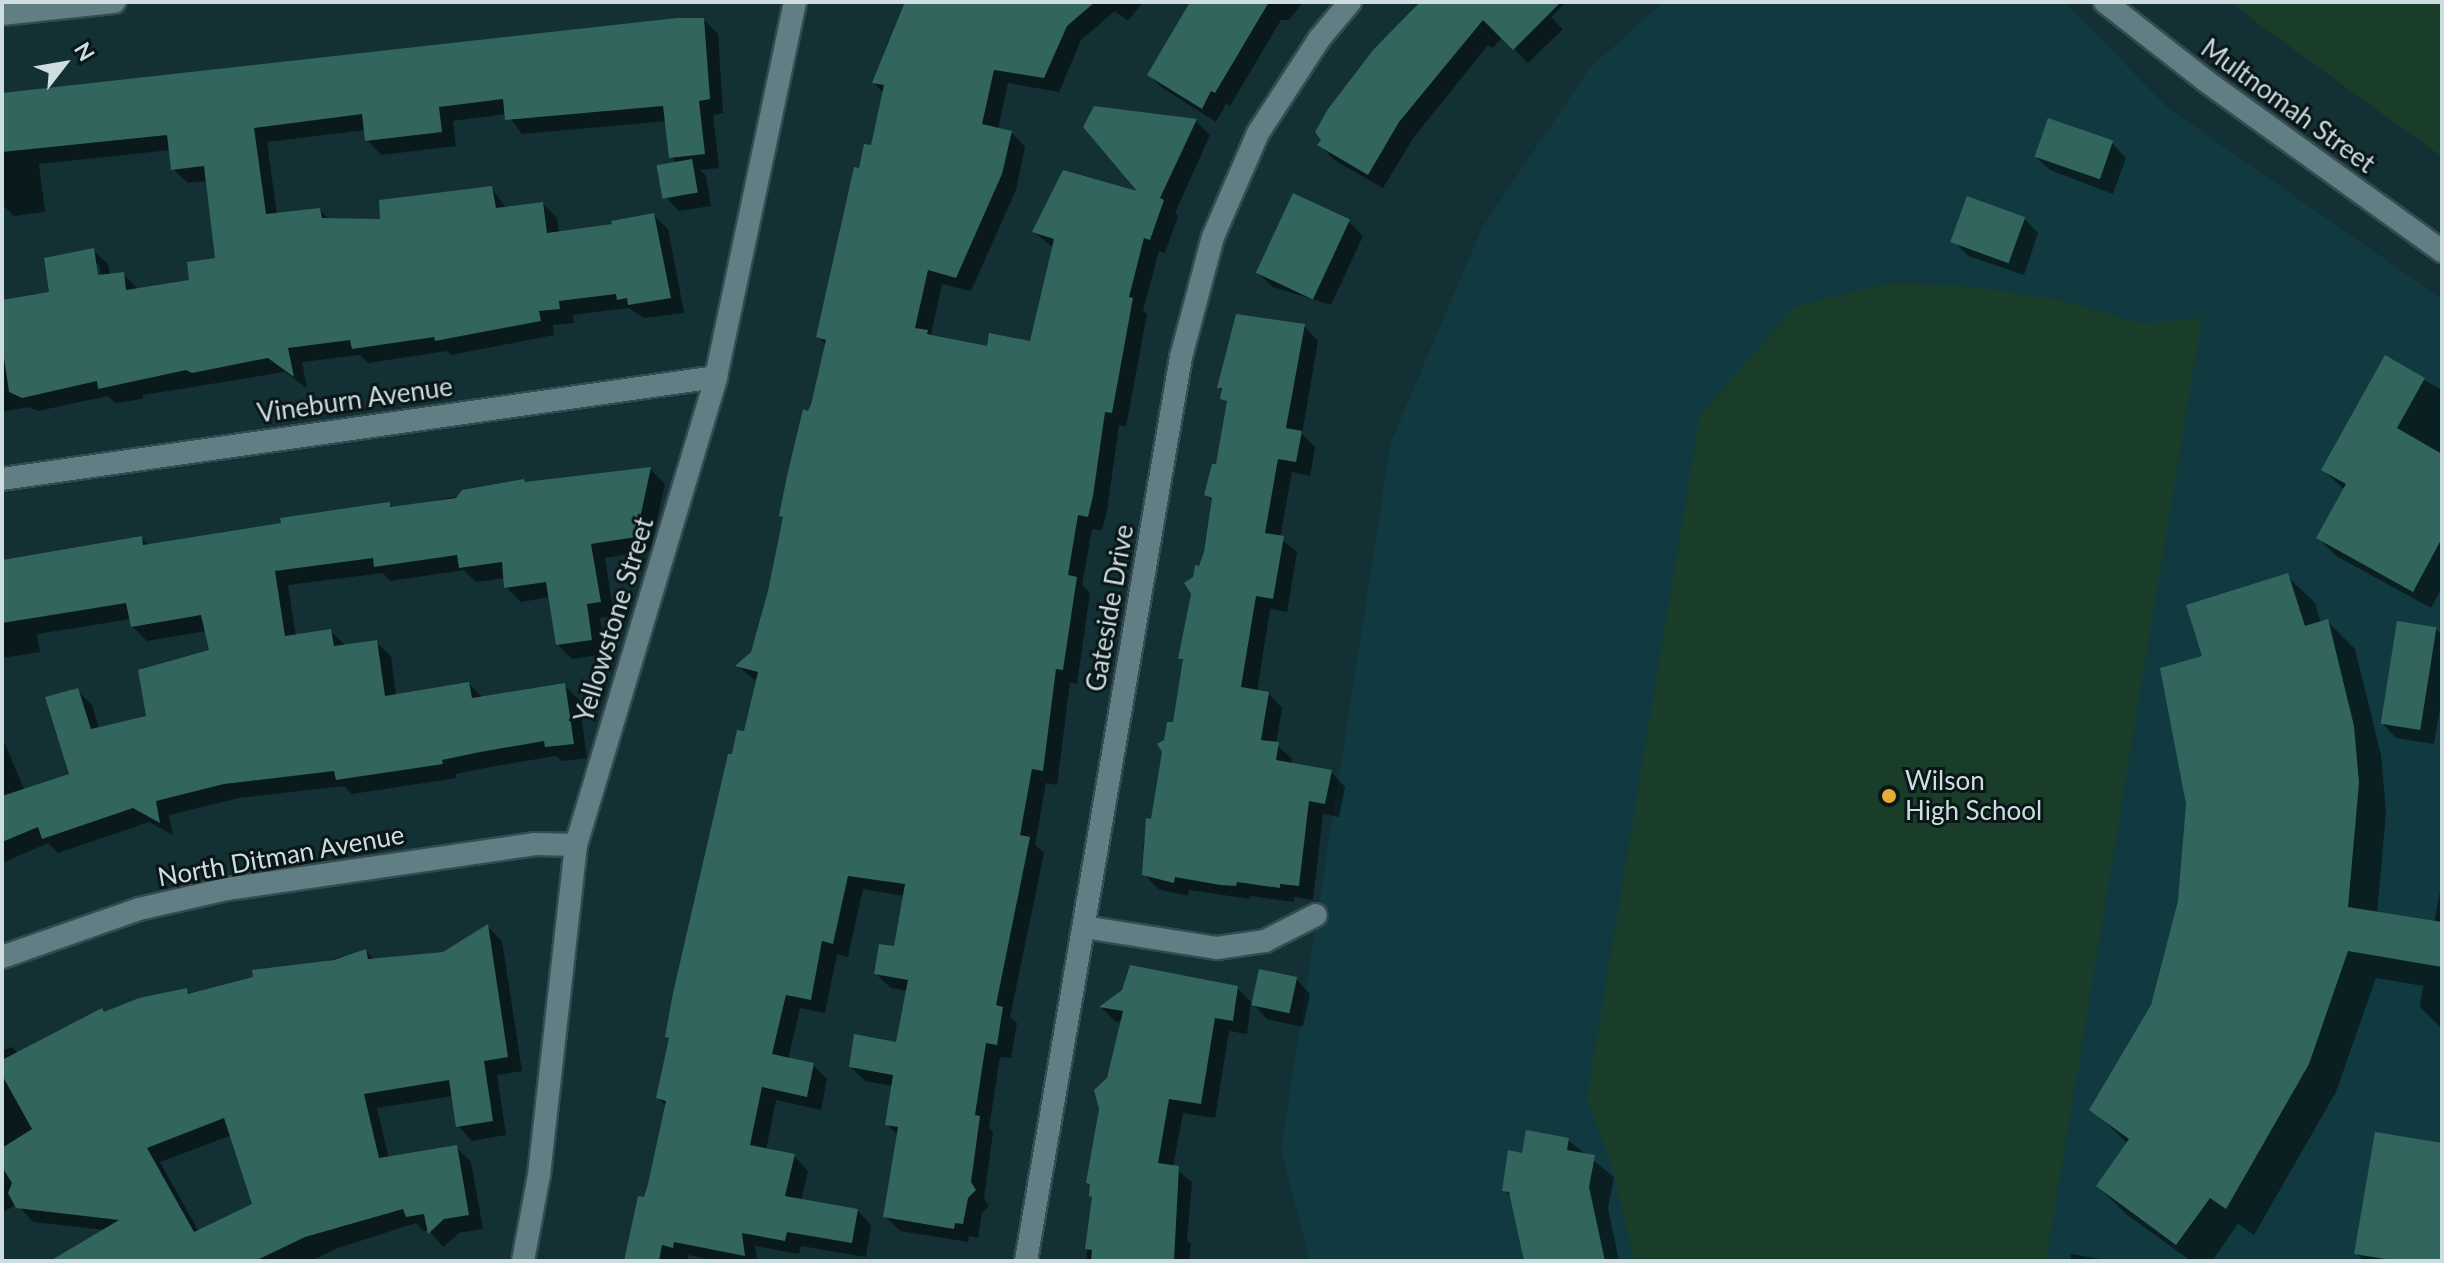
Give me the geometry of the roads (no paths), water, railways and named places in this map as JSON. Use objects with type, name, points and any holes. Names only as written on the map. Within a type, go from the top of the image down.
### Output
[{"type":"street","points":[[2,14],[114,2]]},
{"type":"street","name":"Yellowstone Street","points":[[523,1261],[539,1175],[576,845],[716,377],[795,2]]},
{"type":"street","name":"Gateside Drive","points":[[1026,1261],[1181,357],[1213,237],[1258,133],[1320,38],[1350,2]]},
{"type":"street","name":"Multnomah Street","points":[[2105,2],[2243,109],[2442,251]]},
{"type":"street","name":"Vineburn Avenue","points":[[2,479],[716,377]]},
{"type":"street","name":"North Ditman Avenue","points":[[2,957],[139,909],[227,889],[534,844],[576,845]]},
{"type":"street","points":[[1084,927],[1217,948],[1265,941],[1316,915]]},
{"type":"place","name":"Wilson High School","points":[[1889,796]]}]
